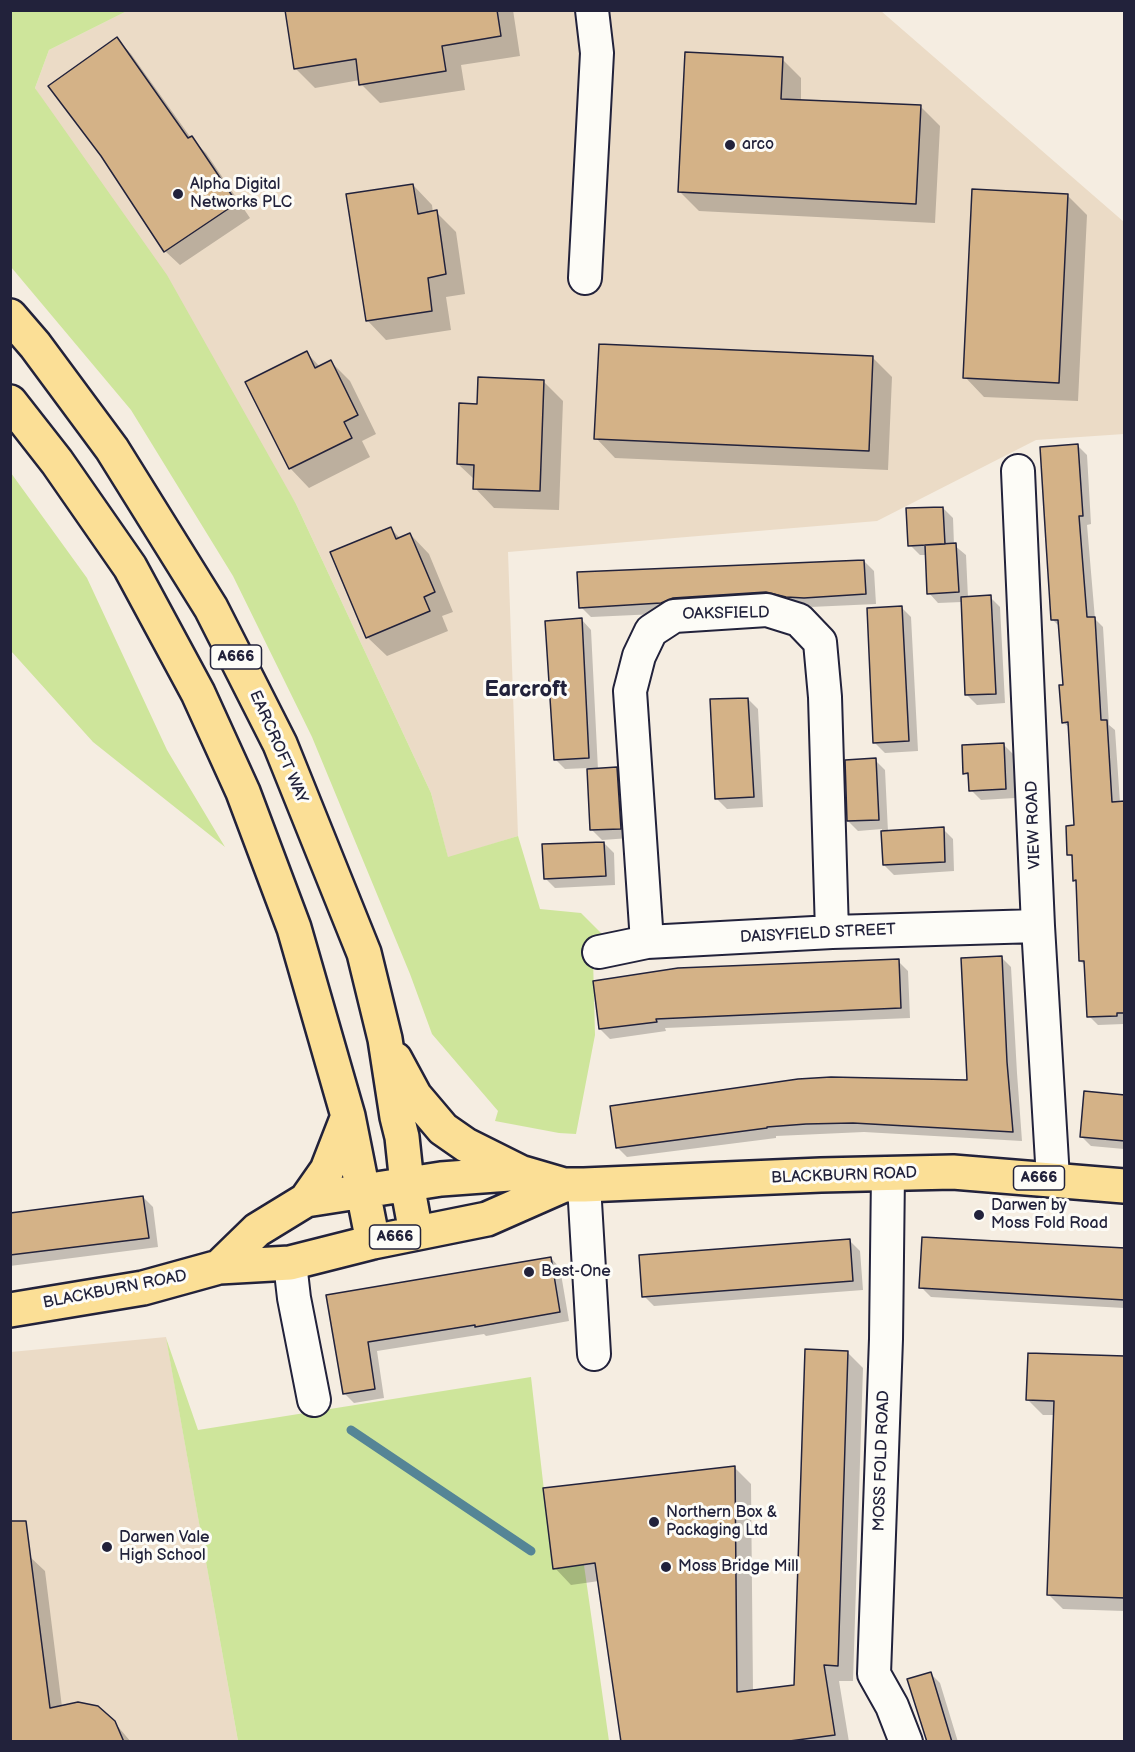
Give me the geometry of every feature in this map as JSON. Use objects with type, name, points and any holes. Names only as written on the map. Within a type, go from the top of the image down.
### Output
[{"type":"highway","name":"EARCROFT WAY","points":[[10,316],[35,345],[112,449],[211,608],[284,755],[363,953],[385,1039],[416,1233]]},
{"type":"highway","name":"A666","points":[[10,402],[57,462],[130,567],[198,693],[243,792],[294,928],[348,1116],[373,1242]]},
{"type":"highway","points":[[385,1039],[415,1096],[443,1129],[466,1145],[523,1173]]},
{"type":"highway","points":[[306,1200],[327,1170],[348,1116]]},
{"type":"highway","name":"BLACKBURN ROAD","points":[[219,1267],[257,1230],[306,1200],[441,1179],[523,1173],[574,1185],[953,1172],[1125,1186]]},
{"type":"highway","name":"BLACKBURN ROAD","points":[[10,1310],[143,1288],[219,1267],[290,1263],[373,1242],[488,1219],[574,1185]]},
{"type":"street","points":[[585,278],[597,52],[592,10]]},
{"type":"street","points":[[597,52],[608,10]]},
{"type":"street","name":"VIEW ROAD","points":[[1018,471],[1038,926],[1053,1179]]},
{"type":"street","name":"OAKSFIELD","points":[[647,942],[630,691],[639,656],[651,631],[674,616],[767,610],[799,620],[820,642],[825,697],[832,932]]},
{"type":"street","name":"DAISYFIELD STREET","points":[[599,952],[647,942],[832,932],[1038,926]]},
{"type":"street","name":"MOSS FOLD ROAD","points":[[888,1173],[886,1339],[874,1674],[892,1706],[906,1742]]},
{"type":"street","points":[[574,1185],[594,1354]]},
{"type":"street","points":[[290,1263],[294,1298],[314,1400]]},
{"type":"shaded area","points":[[127,11],[881,11],[1124,222],[1124,434],[1036,440],[877,521],[508,552],[518,836],[448,858],[431,793],[296,504],[35,88],[49,50]]},
{"type":"shaded area","name":"Darwen Vale High School","points":[[166,1337],[238,1741],[11,1742],[11,1352]]},
{"type":"green space","points":[[10,11],[127,11],[49,50],[35,88],[167,275],[296,504],[431,793],[448,857],[518,836],[540,909],[581,913],[605,937],[593,958],[595,1035],[576,1134],[495,1121],[498,1111],[432,1034],[410,974],[312,737],[233,576],[131,410],[11,267]]},
{"type":"green space","points":[[11,473],[87,578],[167,750],[225,847],[93,742],[11,651]]},
{"type":"green space","points":[[166,1338],[198,1430],[531,1377],[553,1569],[584,1565],[609,1741],[238,1741]]},
{"type":"building","points":[[285,10],[497,10],[501,36],[442,46],[446,71],[359,85],[356,59],[294,69]]},
{"type":"building","points":[[117,37],[188,138],[192,136],[237,203],[164,252],[101,156],[48,86]]},
{"type":"building","points":[[685,52],[783,57],[781,99],[921,105],[916,204],[678,192]]},
{"type":"building","points":[[413,184],[418,214],[437,210],[446,274],[428,278],[432,311],[366,321],[346,194]]},
{"type":"building","points":[[972,189],[1068,194],[1059,383],[963,378]]},
{"type":"building","points":[[599,344],[873,356],[869,451],[594,439]]},
{"type":"building","points":[[307,351],[315,368],[331,360],[358,415],[344,422],[352,438],[289,469],[245,382]]},
{"type":"building","points":[[478,377],[544,380],[540,491],[473,489],[474,465],[457,464],[459,403],[477,404]]},
{"type":"building","points":[[1078,444],[1083,516],[1079,516],[1087,617],[1095,617],[1101,720],[1107,720],[1112,802],[1125,801],[1125,1013],[1117,1013],[1117,1016],[1087,1017],[1084,961],[1079,961],[1076,880],[1073,881],[1072,855],[1067,855],[1066,826],[1074,825],[1068,722],[1062,723],[1059,685],[1063,685],[1058,620],[1051,620],[1040,447]]},
{"type":"building","points":[[943,507],[945,544],[908,546],[906,508]]},
{"type":"building","points":[[391,527],[396,539],[410,533],[435,592],[424,597],[430,611],[366,638],[330,552]]},
{"type":"building","points":[[956,543],[959,592],[927,594],[925,545]]},
{"type":"building","points":[[864,560],[866,594],[804,598],[786,597],[766,592],[673,598],[661,603],[579,608],[577,572]]},
{"type":"building","points":[[991,595],[996,694],[965,695],[961,597]]},
{"type":"building","points":[[902,606],[909,741],[873,743],[867,608]]},
{"type":"building","points":[[582,618],[589,758],[554,760],[545,621]]},
{"type":"building","points":[[748,698],[754,797],[715,799],[710,699]]},
{"type":"building","points":[[1004,743],[1006,789],[969,791],[968,773],[963,774],[962,745]]},
{"type":"building","points":[[876,758],[879,820],[847,821],[845,760]]},
{"type":"building","points":[[617,767],[621,829],[590,830],[587,769]]},
{"type":"building","points":[[944,827],[945,862],[883,865],[881,831]]},
{"type":"building","points":[[604,842],[606,876],[544,879],[542,844]]},
{"type":"building","points":[[1002,956],[1013,1132],[853,1123],[806,1124],[767,1127],[616,1148],[610,1106],[798,1079],[831,1077],[967,1080],[961,958]]},
{"type":"building","points":[[899,959],[901,1008],[656,1019],[657,1022],[599,1029],[593,981],[678,968]]},
{"type":"building","points":[[1084,1091],[1125,1095],[1125,1141],[1080,1137]]},
{"type":"building","points":[[143,1196],[149,1238],[10,1255],[10,1213]]},
{"type":"building","points":[[922,1237],[1125,1248],[1125,1300],[919,1288]]},
{"type":"building","points":[[850,1239],[853,1281],[642,1297],[639,1255]]},
{"type":"building","points":[[551,1257],[560,1312],[368,1342],[375,1389],[343,1394],[326,1295]]},
{"type":"building","points":[[805,1349],[848,1351],[838,1666],[824,1665],[835,1735],[782,1742],[621,1742],[595,1563],[553,1569],[543,1488],[735,1466],[737,1692],[794,1685]]},
{"type":"building","points":[[1028,1353],[1125,1356],[1125,1598],[1047,1595],[1054,1401],[1026,1400]]},
{"type":"building","points":[[10,1521],[26,1521],[50,1708],[78,1702],[98,1706],[115,1721],[124,1742],[10,1742]]},
{"type":"building","points":[[931,1672],[952,1742],[927,1742],[907,1679]]},
{"type":"waterway","points":[[351,1430],[531,1551]]},
{"type":"place","name":"arco","points":[[730,145]]},
{"type":"place","name":"Alpha Digital Networks PLC","points":[[178,194]]},
{"type":"place","name":"Darwen by Moss Fold Road","points":[[979,1215]]},
{"type":"place","name":"Best-One","points":[[529,1272]]},
{"type":"place","name":"Northern Box & Packaging Ltd","points":[[654,1522]]},
{"type":"place","name":"Darwen Vale High School","points":[[107,1547]]},
{"type":"place","name":"Moss Bridge Mill","points":[[666,1567]]},
{"type":"district","name":"Earcroft","points":[[526,690]]}]
